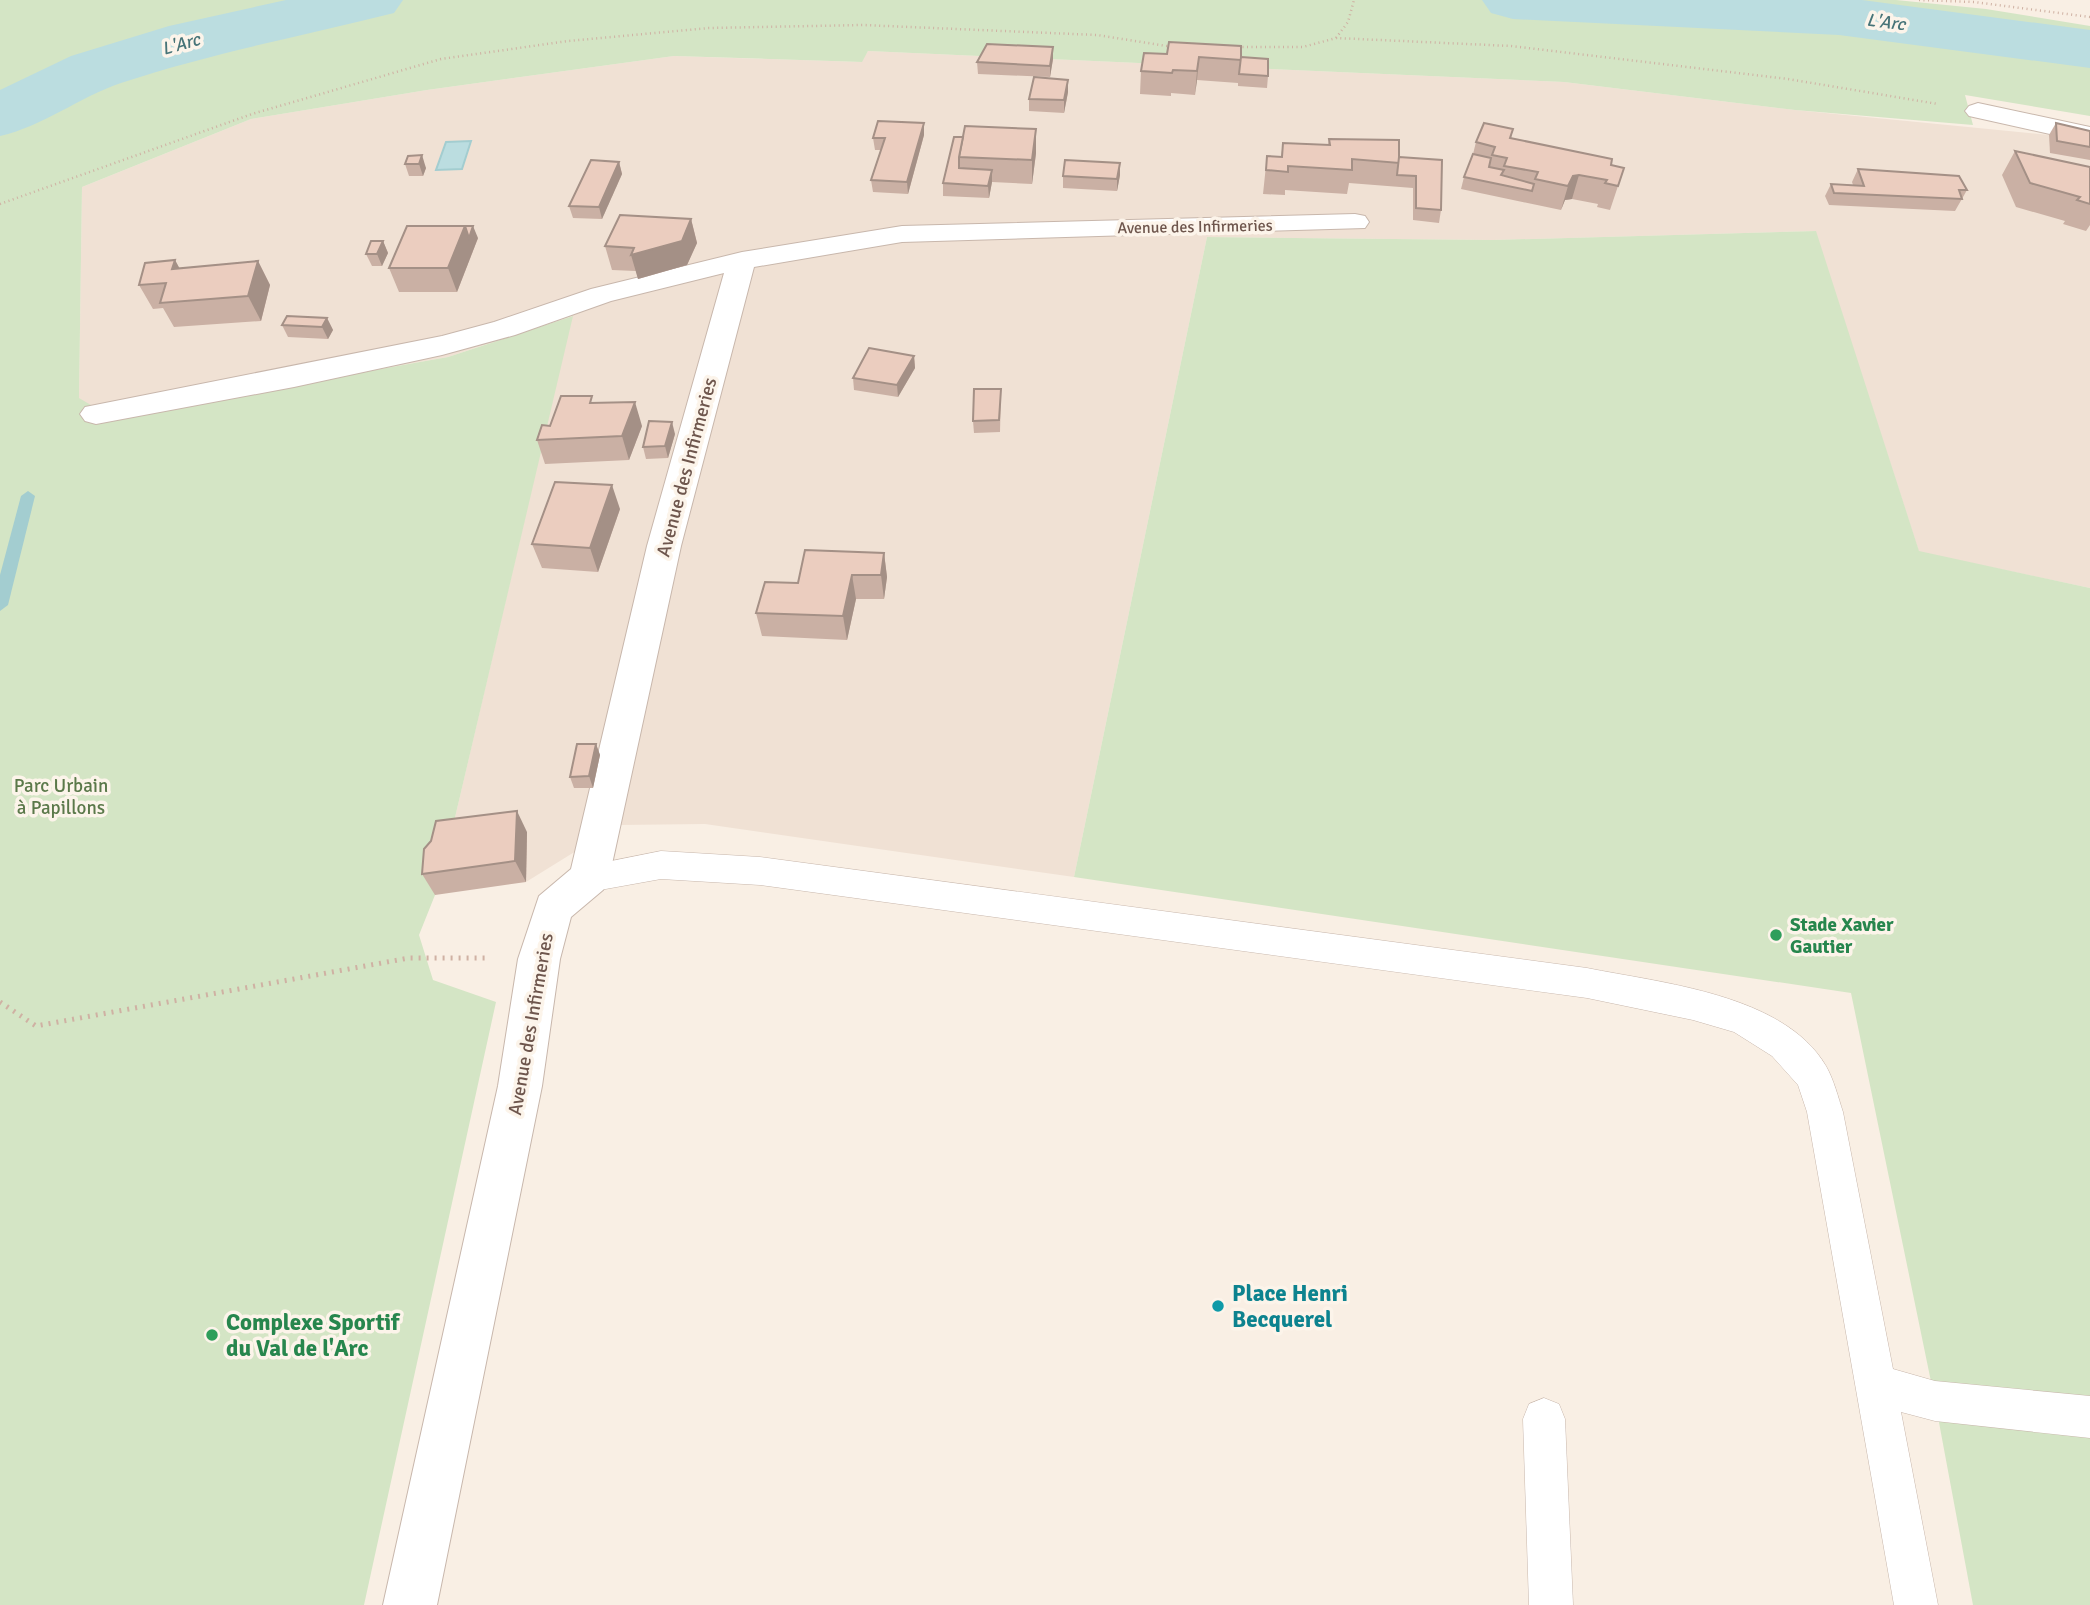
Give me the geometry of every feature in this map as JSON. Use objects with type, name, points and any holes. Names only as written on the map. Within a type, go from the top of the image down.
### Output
[{"type":"street","points":[[1978,111],[2090,135]]},
{"type":"street","name":"Avenue des Infirmeries","points":[[96,414],[288,379],[427,349],[494,333],[597,296],[742,260],[902,234],[1355,222]]},
{"type":"street","name":"Avenue des Infirmeries","points":[[410,1605],[520,1086],[539,959],[552,908],[589,878],[664,546],[742,260]]},
{"type":"lane","points":[[589,878],[662,865],[760,871],[1587,983],[1743,1018],[1784,1045],[1813,1076],[1825,1112],[1916,1605]]},
{"type":"lane","points":[[1875,1384],[1936,1401],[2090,1417]]},
{"type":"lane","points":[[1544,1419],[1550,1605]]},
{"type":"path","points":[[1336,38],[1348,22],[1354,0]]},
{"type":"path","points":[[1919,0],[1974,2],[2090,17]]},
{"type":"path","points":[[0,204],[252,114],[441,59],[543,45],[709,28],[863,25],[1097,35],[1185,47]]},
{"type":"path","points":[[1237,47],[1303,47],[1336,38],[1511,47],[1788,79],[1978,111]]},
{"type":"path","points":[[0,1002],[36,1027],[409,958],[539,959]]},
{"type":"shaded area","points":[[868,51],[1564,82],[1795,110],[2049,135],[2090,145],[2090,588],[1919,552],[1815,231],[1493,240],[1207,237],[1074,877],[705,824],[618,825],[526,882],[449,843],[572,316],[448,357],[94,420],[79,398],[82,187],[251,119],[427,90],[674,56],[861,62]]},
{"type":"green space","name":"Parc Urbain à Papillons","points":[[0,0],[1896,0],[1986,9],[2090,26],[2090,116],[1965,95],[1973,125],[1795,110],[1564,82],[868,51],[862,62],[674,56],[427,90],[251,119],[82,187],[79,398],[96,408],[95,420],[448,357],[573,316],[449,843],[435,895],[419,935],[433,980],[496,1002],[364,1605],[0,1605]]},
{"type":"green space","name":"Stade Xavier Gautier","points":[[1816,231],[1919,551],[2090,588],[2090,1605],[1973,1605],[1935,1401],[1851,993],[1074,877],[1207,237],[1493,240]]},
{"type":"water","points":[[471,141],[462,169],[436,170],[446,142]]},
{"type":"building","points":[[1169,42],[1241,46],[1241,60],[1199,57],[1197,71],[1141,71],[1144,53],[1167,54]]},
{"type":"building","points":[[987,44],[1053,47],[1050,66],[977,62]]},
{"type":"building","points":[[1241,57],[1268,59],[1268,76],[1239,74]]},
{"type":"building","points":[[1034,77],[1068,80],[1064,100],[1029,99]]},
{"type":"building","points":[[878,121],[924,123],[907,182],[871,180],[885,138],[873,138]]},
{"type":"building","points":[[1484,123],[1513,129],[1510,138],[1612,159],[1611,165],[1624,168],[1618,186],[1605,183],[1607,180],[1579,175],[1573,176],[1568,186],[1535,179],[1538,172],[1504,166],[1507,158],[1492,155],[1495,147],[1476,142]]},
{"type":"building","points":[[2056,123],[2090,131],[2090,147],[2057,141]]},
{"type":"building","points":[[965,126],[1036,129],[1032,160],[959,157]]},
{"type":"building","points":[[954,137],[963,137],[959,168],[992,170],[988,186],[943,183]]},
{"type":"building","points":[[1329,139],[1399,140],[1399,163],[1352,159],[1352,170],[1288,166],[1288,172],[1266,170],[1267,156],[1282,157],[1283,143],[1330,145]]},
{"type":"building","points":[[2015,151],[2090,167],[2090,204],[2077,200],[2080,197],[2030,183]]},
{"type":"building","points":[[1473,154],[1491,158],[1489,167],[1504,170],[1501,175],[1534,184],[1532,191],[1464,177]]},
{"type":"building","points":[[422,155],[419,164],[405,164],[408,156]]},
{"type":"building","points":[[1399,157],[1442,160],[1441,210],[1416,208],[1416,176],[1397,175]]},
{"type":"building","points":[[591,160],[619,162],[599,207],[569,206]]},
{"type":"building","points":[[1065,160],[1120,163],[1117,179],[1063,176]]},
{"type":"building","points":[[1858,169],[1959,176],[1967,190],[1959,190],[1962,199],[1834,193],[1831,184],[1864,186]]},
{"type":"building","points":[[620,215],[691,219],[682,241],[631,255],[634,248],[605,246]]},
{"type":"building","points":[[407,226],[465,226],[448,268],[389,268]]},
{"type":"building","points":[[465,226],[473,226],[469,238]]},
{"type":"building","points":[[371,241],[383,241],[377,254],[366,254]]},
{"type":"building","points":[[175,260],[172,269],[258,261],[248,296],[160,303],[166,283],[139,285],[145,263]]},
{"type":"building","points":[[287,316],[327,318],[322,327],[282,325]]},
{"type":"building","points":[[869,348],[914,356],[897,385],[853,378]]},
{"type":"building","points":[[974,389],[1001,389],[999,420],[973,421]]},
{"type":"building","points":[[561,396],[592,396],[590,403],[635,402],[622,436],[537,440],[542,425],[550,426]]},
{"type":"building","points":[[649,421],[672,422],[665,446],[643,447]]},
{"type":"building","points":[[555,482],[612,485],[590,548],[532,544]]},
{"type":"building","points":[[805,550],[884,553],[881,575],[852,575],[843,616],[756,613],[765,582],[798,583]]},
{"type":"building","points":[[577,744],[596,744],[589,776],[570,777]]},
{"type":"building","points":[[517,811],[515,861],[422,874],[424,849],[431,841],[436,821]]},
{"type":"waterway","name":"L'Arc","points":[[0,116],[94,70],[192,40],[372,0]]},
{"type":"waterway","name":"L'Arc","points":[[1513,0],[1839,16],[2090,49]]},
{"type":"waterway","points":[[0,605],[28,496]]},
{"type":"place","name":"Stade Xavier Gautier","points":[[1776,935]]},
{"type":"place","name":"Place Henri Becquerel","points":[[1218,1306]]},
{"type":"place","name":"Complexe Sportif du Val de l'Arc","points":[[212,1335]]}]
